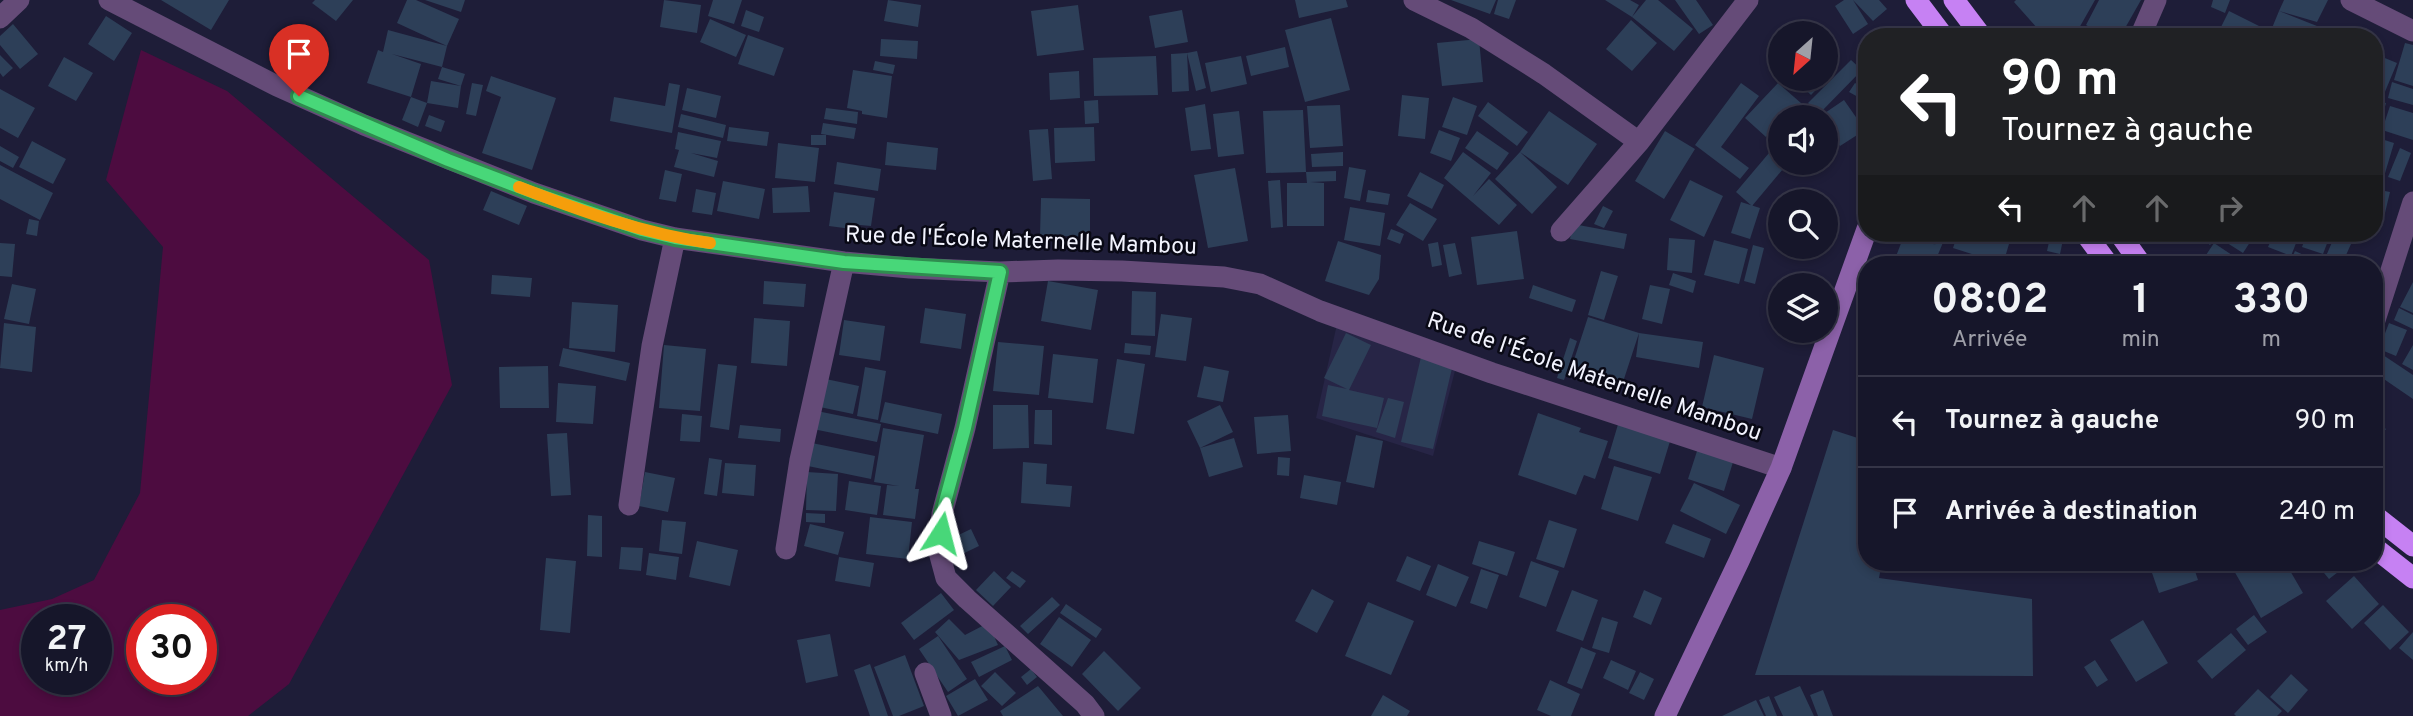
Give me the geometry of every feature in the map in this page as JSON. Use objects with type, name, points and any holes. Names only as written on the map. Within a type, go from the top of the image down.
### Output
[{"type":"highway","points":[[1916,0],[1936,28]]},
{"type":"highway","points":[[1959,7],[1975,28]]},
{"type":"highway","points":[[2383,522],[2413,545]]},
{"type":"highway","points":[[2383,554],[2413,578]]},
{"type":"street","points":[[0,18],[19,0]]},
{"type":"street","name":"Rue de l'École Maternelle Mambou","points":[[108,0],[277,86],[365,125],[534,193],[642,230],[675,238],[844,262],[1000,272],[1122,271],[1224,277],[1259,284],[1320,311],[1492,373],[1781,468]]},
{"type":"street","points":[[1414,0],[1471,28],[1544,74],[1639,142]]},
{"type":"street","points":[[1561,231],[1639,142],[1748,0]]},
{"type":"street","points":[[2144,28],[2156,0]]},
{"type":"street","points":[[2351,0],[2413,31]]},
{"type":"street","points":[[1947,28],[1959,7]]},
{"type":"street","points":[[2383,295],[2413,202]]},
{"type":"street","points":[[629,505],[652,346],[675,238]]},
{"type":"street","points":[[1665,716],[1740,561],[1781,468],[1862,242]]},
{"type":"street","points":[[786,549],[800,460],[844,262]]},
{"type":"street","points":[[1000,272],[965,428],[942,513],[939,552],[946,578],[967,600],[1085,704],[1094,716]]},
{"type":"street","points":[[925,674],[941,716]]},
{"type":"shaded area","points":[[141,50],[227,91],[429,260],[452,385],[289,684],[248,716],[0,716],[0,610],[21,606],[21,695],[112,695],[112,604],[28,604],[52,599],[94,580],[140,493],[163,247],[106,180]]},
{"type":"shaded area","points":[[1337,324],[1457,363],[1433,456],[1316,418]]},
{"type":"building","points":[[161,0],[229,0],[211,30]]},
{"type":"building","points":[[315,0],[353,0],[336,21],[312,3]]},
{"type":"building","points":[[407,0],[416,0],[459,19],[447,46],[397,23]]},
{"type":"building","points":[[425,0],[465,0],[461,12]]},
{"type":"building","points":[[664,0],[701,5],[697,33],[660,27]]},
{"type":"building","points":[[713,0],[742,0],[734,24],[708,16]]},
{"type":"building","points":[[888,0],[921,5],[918,27],[884,21]]},
{"type":"building","points":[[1295,0],[1346,0],[1348,7],[1299,18]]},
{"type":"building","points":[[1451,0],[1496,0],[1490,14]]},
{"type":"building","points":[[1498,0],[1516,0],[1509,19],[1494,14]]},
{"type":"building","points":[[1605,0],[1630,0],[1639,5],[1632,17]]},
{"type":"building","points":[[1646,0],[1658,0],[1693,29],[1674,51],[1632,17]]},
{"type":"building","points":[[1675,0],[1696,0],[1713,25],[1699,34]]},
{"type":"building","points":[[1844,0],[1853,0],[1868,24],[1858,28],[1853,34],[1835,6]]},
{"type":"building","points":[[1853,0],[1879,0],[1887,9],[1873,21]]},
{"type":"building","points":[[2095,0],[2079,28],[2037,28],[2014,2]]},
{"type":"building","points":[[2099,0],[2141,0],[2125,28],[2091,28],[2086,25]]},
{"type":"building","points":[[2213,0],[2230,0],[2225,13],[2211,7]]},
{"type":"building","points":[[2284,0],[2328,0],[2317,22],[2279,11]]},
{"type":"building","points":[[1078,5],[1084,50],[1037,56],[1031,11]]},
{"type":"building","points":[[746,10],[764,17],[759,32],[741,26]]},
{"type":"building","points":[[1182,10],[1188,42],[1155,48],[1149,16]]},
{"type":"building","points":[[2229,11],[2261,27],[2260,28],[2220,28]]},
{"type":"building","points":[[2279,11],[2322,28],[2272,28]]},
{"type":"building","points":[[106,16],[132,33],[114,61],[88,44]]},
{"type":"building","points":[[1331,18],[1350,90],[1305,102],[1285,30]]},
{"type":"building","points":[[710,19],[746,35],[736,57],[700,42]]},
{"type":"building","points":[[1631,20],[1657,43],[1632,71],[1606,49]]},
{"type":"building","points":[[13,24],[38,54],[20,69],[0,45],[0,36]]},
{"type":"building","points":[[388,30],[447,46],[442,67],[392,54],[421,64],[411,97],[367,83],[378,50],[383,52]]},
{"type":"building","points":[[748,35],[784,48],[774,76],[738,64]]},
{"type":"building","points":[[881,39],[918,41],[917,59],[880,56]]},
{"type":"building","points":[[1479,39],[1483,82],[1442,86],[1437,43]]},
{"type":"building","points":[[2405,43],[2413,45],[2413,86],[2394,80]]},
{"type":"building","points":[[1285,47],[1289,67],[1251,76],[1246,56]]},
{"type":"building","points":[[1197,51],[1206,88],[1196,91],[1187,53]]},
{"type":"building","points":[[1187,53],[1189,91],[1172,92],[1171,54]]},
{"type":"building","points":[[0,55],[13,68],[3,77],[0,73]]},
{"type":"building","points":[[1156,56],[1158,95],[1094,96],[1093,58]]},
{"type":"building","points":[[1241,56],[1247,84],[1211,92],[1205,63]]},
{"type":"building","points":[[64,57],[93,73],[76,101],[48,86]]},
{"type":"building","points":[[2383,57],[2397,63],[2383,97]]},
{"type":"building","points":[[1851,60],[1858,66],[1858,74],[1828,105],[1808,103],[1820,91],[1838,91],[1838,73]]},
{"type":"building","points":[[875,61],[895,65],[893,74],[873,70]]},
{"type":"building","points":[[442,67],[465,74],[461,86],[438,79]]},
{"type":"building","points":[[853,70],[892,76],[887,118],[862,114],[862,111],[847,108]]},
{"type":"building","points":[[1079,71],[1080,98],[1050,100],[1049,73]]},
{"type":"building","points":[[491,76],[556,98],[532,170],[482,153],[501,97],[486,91]]},
{"type":"building","points":[[431,81],[461,86],[458,108],[427,103]]},
{"type":"building","points":[[2392,82],[2413,89],[2413,105],[2388,98]]},
{"type":"building","points":[[472,83],[483,85],[476,116],[466,114]]},
{"type":"building","points":[[669,83],[680,85],[672,133],[610,121],[614,97],[665,106]]},
{"type":"building","points":[[1741,83],[1759,96],[1721,147],[1749,168],[1740,179],[1695,145]]},
{"type":"building","points":[[1855,83],[1858,85],[1858,97],[1849,92]]},
{"type":"building","points":[[687,88],[721,96],[716,118],[682,110]]},
{"type":"building","points":[[0,89],[35,108],[18,138],[0,128]]},
{"type":"building","points":[[1770,91],[1787,91],[1803,105],[1768,105],[1766,137],[1745,118]]},
{"type":"building","points":[[1402,95],[1429,98],[1425,139],[1398,136]]},
{"type":"building","points":[[411,97],[427,103],[418,127],[402,120]]},
{"type":"building","points":[[1453,97],[1477,106],[1467,135],[1442,127]]},
{"type":"building","points":[[1098,100],[1099,123],[1085,124],[1084,101]]},
{"type":"building","points":[[1844,100],[1858,120],[1858,134],[1840,146],[1837,105]]},
{"type":"building","points":[[1488,102],[1528,132],[1517,146],[1478,116]]},
{"type":"building","points":[[1205,104],[1211,149],[1191,151],[1185,108]]},
{"type":"building","points":[[1340,105],[1343,146],[1310,148],[1307,106]]},
{"type":"building","points":[[2390,106],[2413,113],[2413,140],[2383,130]]},
{"type":"building","points":[[826,108],[858,112],[857,124],[824,119]]},
{"type":"building","points":[[1303,110],[1306,172],[1266,173],[1263,111]]},
{"type":"building","points":[[1239,111],[1244,154],[1218,157],[1213,114]]},
{"type":"building","points":[[1549,111],[1597,144],[1568,185],[1520,152]]},
{"type":"building","points":[[681,114],[726,125],[723,138],[678,127]]},
{"type":"building","points":[[429,115],[445,121],[441,132],[425,126]]},
{"type":"building","points":[[823,123],[856,128],[854,139],[821,134]]},
{"type":"building","points":[[729,127],[769,132],[767,146],[727,141]]},
{"type":"building","points":[[1094,127],[1095,161],[1055,163],[1054,128]]},
{"type":"building","points":[[1048,129],[1052,179],[1033,181],[1029,130]]},
{"type":"building","points":[[1439,130],[1460,138],[1451,161],[1430,153]]},
{"type":"building","points":[[1477,131],[1509,153],[1497,170],[1465,148]]},
{"type":"building","points":[[1665,131],[1695,149],[1664,199],[1635,181]]},
{"type":"building","points":[[678,132],[721,141],[717,158],[691,153],[718,161],[714,177],[674,167],[679,150],[675,149]]},
{"type":"building","points":[[811,135],[826,135],[826,145],[811,145]]},
{"type":"building","points":[[2383,140],[2394,143],[2383,180]]},
{"type":"building","points":[[32,141],[66,159],[53,184],[19,167]]},
{"type":"building","points":[[887,142],[938,148],[936,170],[885,165]]},
{"type":"building","points":[[778,143],[819,148],[815,182],[775,178]]},
{"type":"building","points":[[0,146],[19,157],[13,168],[0,161]]},
{"type":"building","points":[[2400,148],[2411,153],[2400,181],[2388,177]]},
{"type":"building","points":[[1343,152],[1343,166],[1312,167],[1311,154]]},
{"type":"building","points":[[1463,152],[1491,173],[1473,196],[1489,179],[1517,205],[1499,225],[1444,178]]},
{"type":"building","points":[[1520,152],[1557,187],[1532,214],[1495,179]]},
{"type":"building","points":[[1768,154],[1768,175],[1778,175],[1752,206],[1736,192]]},
{"type":"building","points":[[837,162],[881,169],[878,191],[834,184]]},
{"type":"building","points":[[0,165],[53,193],[40,220],[0,199]]},
{"type":"building","points":[[1349,167],[1366,170],[1360,201],[1344,198]]},
{"type":"building","points":[[1235,168],[1248,241],[1208,248],[1194,175]]},
{"type":"building","points":[[665,170],[682,174],[676,202],[659,199]]},
{"type":"building","points":[[1336,171],[1336,181],[1310,182],[1324,183],[1324,226],[1287,226],[1287,183],[1307,183],[1306,172]]},
{"type":"building","points":[[1420,172],[1444,185],[1432,209],[1407,196]]},
{"type":"building","points":[[1280,180],[1283,227],[1271,228],[1268,181]]},
{"type":"building","points":[[1690,180],[1723,196],[1704,237],[1670,220]]},
{"type":"building","points":[[723,181],[765,189],[759,219],[717,211]]},
{"type":"building","points":[[808,186],[810,212],[773,213],[772,188]]},
{"type":"building","points":[[696,189],[716,193],[712,215],[692,212]]},
{"type":"building","points":[[1368,190],[1390,194],[1388,205],[1366,202]]},
{"type":"building","points":[[491,191],[527,206],[519,225],[483,210]]},
{"type":"building","points":[[2383,191],[2390,192],[2383,212]]},
{"type":"building","points":[[834,192],[875,198],[871,226],[860,225],[859,230],[829,226]]},
{"type":"building","points":[[1041,198],[1090,199],[1090,237],[1040,235]]},
{"type":"building","points":[[1741,202],[1760,208],[1750,239],[1731,233]]},
{"type":"building","points":[[1410,203],[1437,219],[1423,241],[1396,225]]},
{"type":"building","points":[[1603,206],[1613,211],[1604,228],[1594,224]]},
{"type":"building","points":[[1350,207],[1385,213],[1380,246],[1344,240]]},
{"type":"building","points":[[29,219],[39,221],[37,236],[26,234]]},
{"type":"building","points":[[1573,224],[1627,234],[1624,249],[1570,239]]},
{"type":"building","points":[[1391,229],[1404,234],[1400,244],[1387,239]]},
{"type":"building","points":[[1517,231],[1524,279],[1477,285],[1471,237]]},
{"type":"building","points":[[1669,238],[1695,240],[1692,273],[1667,270]]},
{"type":"building","points":[[1714,240],[1748,249],[1739,284],[1704,275]]},
{"type":"building","points":[[1338,241],[1381,255],[1379,279],[1369,295],[1325,281]]},
{"type":"building","points":[[1438,242],[1442,265],[1432,267],[1428,244]]},
{"type":"building","points":[[1902,242],[1928,242],[1936,245],[1930,242],[1943,242],[1937,256],[1896,256]]},
{"type":"building","points":[[1955,242],[2009,244],[2005,256],[1978,256],[1953,248]]},
{"type":"building","points":[[2049,242],[2063,242],[2060,254],[2047,251]]},
{"type":"building","points":[[2226,242],[2250,242],[2243,253]]},
{"type":"building","points":[[2270,242],[2296,242],[2291,256],[2268,247]]},
{"type":"building","points":[[2304,242],[2328,242],[2323,254],[2302,247]]},
{"type":"building","points":[[2332,242],[2352,242],[2346,256],[2326,256]]},
{"type":"building","points":[[0,243],[15,244],[12,277],[0,276]]},
{"type":"building","points":[[1455,243],[1462,274],[1449,277],[1443,245]]},
{"type":"building","points":[[2214,243],[2234,256],[2207,256]]},
{"type":"building","points":[[1753,245],[1764,248],[1755,284],[1744,281]]},
{"type":"building","points":[[2295,251],[2306,256],[2293,256]]},
{"type":"building","points":[[1601,271],[1618,276],[1604,320],[1588,315]]},
{"type":"building","points":[[1673,273],[1696,281],[1693,293],[1669,285]]},
{"type":"building","points":[[492,275],[532,278],[530,297],[491,294]]},
{"type":"building","points":[[764,281],[806,284],[804,307],[763,304]]},
{"type":"building","points":[[1048,281],[1098,290],[1091,330],[1041,321]]},
{"type":"building","points":[[2413,282],[2413,313],[2400,307]]},
{"type":"building","points":[[12,284],[36,289],[29,324],[4,319]]},
{"type":"building","points":[[1533,285],[1576,300],[1572,312],[1529,298]]},
{"type":"building","points":[[1650,285],[1670,289],[1662,324],[1642,319]]},
{"type":"building","points":[[1132,291],[1156,292],[1155,336],[1131,335]]},
{"type":"building","points":[[572,302],[618,305],[615,352],[569,348]]},
{"type":"building","points":[[925,308],[966,314],[961,349],[920,343]]},
{"type":"building","points":[[2399,308],[2413,315],[2413,329],[2394,320]]},
{"type":"building","points":[[1161,314],[1192,318],[1186,361],[1155,357]]},
{"type":"building","points":[[1588,317],[1639,333],[1623,382],[1572,366]]},
{"type":"building","points":[[754,318],[790,321],[787,366],[751,363]]},
{"type":"building","points":[[844,320],[885,326],[880,361],[839,355]]},
{"type":"building","points":[[4,323],[36,327],[32,372],[0,368]]},
{"type":"building","points":[[2389,323],[2407,330],[2396,356],[2383,351],[2383,339]]},
{"type":"building","points":[[1346,333],[1371,345],[1349,390],[1384,398],[1377,428],[1322,416],[1328,385],[1347,389],[1324,378]]},
{"type":"building","points":[[1639,333],[1703,342],[1699,368],[1636,357]]},
{"type":"building","points":[[1570,338],[1577,341],[1564,380],[1557,378]]},
{"type":"building","points":[[998,342],[1044,346],[1039,395],[993,391]]},
{"type":"building","points":[[1125,343],[1151,346],[1150,355],[1124,353]]},
{"type":"building","points":[[664,345],[706,349],[700,411],[659,408]]},
{"type":"building","points":[[2413,345],[2413,370],[2402,364]]},
{"type":"building","points":[[563,348],[630,363],[626,381],[559,366]]},
{"type":"building","points":[[1053,354],[1098,359],[1093,403],[1048,398]]},
{"type":"building","points":[[1714,355],[1764,368],[1752,419],[1702,407]]},
{"type":"building","points":[[2383,355],[2413,375],[2413,399],[2383,378]]},
{"type":"building","points":[[1421,357],[1453,364],[1433,449],[1401,442]]},
{"type":"building","points":[[1117,359],[1145,364],[1134,434],[1106,429]]},
{"type":"building","points":[[718,364],[737,366],[729,430],[710,427]]},
{"type":"building","points":[[548,366],[549,408],[500,408],[499,367]]},
{"type":"building","points":[[1204,366],[1229,371],[1223,402],[1197,397]]},
{"type":"building","points":[[865,367],[886,371],[878,420],[857,416]]},
{"type":"building","points":[[821,378],[859,386],[853,414],[815,406]]},
{"type":"building","points":[[558,383],[596,386],[593,424],[556,422]]},
{"type":"building","points":[[1388,398],[1404,402],[1395,438],[1376,432]]},
{"type":"building","points":[[885,402],[942,414],[938,434],[880,422]]},
{"type":"building","points":[[993,405],[1028,405],[1029,448],[993,449]]},
{"type":"building","points":[[1220,405],[1233,432],[1200,448],[1187,421]]},
{"type":"building","points":[[812,410],[881,424],[877,442],[808,428]]},
{"type":"building","points":[[1035,410],[1052,410],[1052,445],[1034,444]]},
{"type":"building","points":[[1538,413],[1581,428],[1579,432],[1608,441],[1595,479],[1584,475],[1576,495],[1518,475]]},
{"type":"building","points":[[682,414],[702,416],[700,442],[680,441]]},
{"type":"building","points":[[1288,415],[1291,451],[1257,454],[1254,417]]},
{"type":"building","points":[[1619,421],[1671,438],[1660,474],[1608,458]]},
{"type":"building","points":[[740,425],[781,429],[780,442],[738,438]]},
{"type":"building","points":[[883,428],[924,435],[915,489],[919,489],[915,519],[883,515],[887,485],[899,486],[874,482]]},
{"type":"building","points":[[1833,430],[1858,438],[1858,571],[1880,571],[1879,578],[2032,599],[2033,676],[1755,675]]},
{"type":"building","points":[[567,433],[571,495],[551,496],[547,434]]},
{"type":"building","points":[[1356,435],[1383,441],[1374,488],[1346,482]]},
{"type":"building","points":[[1234,438],[1243,467],[1209,477],[1200,448]]},
{"type":"building","points":[[807,442],[875,456],[871,479],[803,465]]},
{"type":"building","points":[[1698,448],[1734,459],[1724,491],[1688,479]]},
{"type":"building","points":[[1278,457],[1290,458],[1289,476],[1277,475]]},
{"type":"building","points":[[709,458],[722,460],[717,496],[704,494]]},
{"type":"building","points":[[1023,462],[1047,464],[1046,484],[1072,486],[1070,507],[1021,503]]},
{"type":"building","points":[[725,463],[756,465],[754,496],[722,493]]},
{"type":"building","points":[[1614,466],[1652,477],[1638,521],[1601,509]]},
{"type":"building","points":[[645,472],[675,478],[668,512],[639,506]]},
{"type":"building","points":[[807,472],[838,474],[836,511],[806,510]]},
{"type":"building","points":[[1304,475],[1341,482],[1337,505],[1300,498]]},
{"type":"building","points":[[849,481],[881,486],[877,515],[845,510]]},
{"type":"building","points":[[1694,483],[1740,505],[1726,534],[1680,511]]},
{"type":"building","points":[[806,513],[825,514],[825,523],[806,522]]},
{"type":"building","points":[[588,515],[602,516],[602,557],[587,556]]},
{"type":"building","points":[[870,517],[912,522],[908,559],[866,554]]},
{"type":"building","points":[[662,520],[686,522],[682,554],[659,551]]},
{"type":"building","points":[[1549,520],[1577,529],[1564,568],[1536,559]]},
{"type":"building","points":[[810,524],[844,532],[838,555],[804,546]]},
{"type":"building","points":[[1673,524],[1711,539],[1704,558],[1665,543]]},
{"type":"building","points":[[971,529],[979,546],[952,559],[944,542]]},
{"type":"building","points":[[697,541],[738,550],[730,586],[689,577]]},
{"type":"building","points":[[1479,541],[1515,552],[1507,576],[1472,564]]},
{"type":"building","points":[[621,547],[643,548],[641,571],[619,569]]},
{"type":"building","points":[[649,553],[679,557],[676,580],[646,575]]},
{"type":"building","points":[[1407,556],[1431,566],[1420,591],[1396,581]]},
{"type":"building","points":[[839,557],[874,563],[870,587],[835,581]]},
{"type":"building","points":[[546,558],[576,561],[570,633],[540,630]]},
{"type":"building","points":[[1531,561],[1559,571],[1546,607],[1519,597]]},
{"type":"building","points":[[1438,564],[1469,577],[1456,607],[1426,595]]},
{"type":"building","points":[[1481,569],[1499,575],[1487,609],[1470,603]]},
{"type":"building","points":[[994,571],[1011,587],[993,606],[976,590]]},
{"type":"building","points":[[1012,571],[1026,581],[1020,588],[1006,578]]},
{"type":"building","points":[[2151,571],[2195,571],[2198,580],[2159,593]]},
{"type":"building","points":[[2234,571],[2290,571],[2303,593],[2261,618]]},
{"type":"building","points":[[2322,571],[2339,571],[2329,579]]},
{"type":"building","points":[[2354,576],[2379,604],[2352,629],[2326,601]]},
{"type":"building","points":[[1312,589],[1334,601],[1317,633],[1295,621]]},
{"type":"building","points":[[1572,590],[1598,600],[1583,641],[1556,631]]},
{"type":"building","points":[[1644,590],[1662,598],[1651,625],[1633,617]]},
{"type":"building","points":[[941,593],[954,610],[914,640],[901,623]]},
{"type":"building","points":[[1052,597],[1060,605],[1028,634],[1020,626]]},
{"type":"building","points":[[1368,602],[1414,621],[1391,675],[1345,656]]},
{"type":"building","points":[[1066,604],[1102,629],[1096,638],[1060,613]]},
{"type":"building","points":[[2383,605],[2409,632],[2390,650],[2364,623]]},
{"type":"building","points":[[2254,615],[2267,632],[2248,645],[2236,629]]},
{"type":"building","points":[[1059,617],[1091,640],[1072,667],[1040,644]]},
{"type":"building","points":[[1602,617],[1618,622],[1609,653],[1592,648]]},
{"type":"building","points":[[949,619],[965,635],[988,623],[998,645],[959,660],[935,632]]},
{"type":"building","points":[[2143,620],[2168,663],[2136,682],[2110,640]]},
{"type":"building","points":[[2413,632],[2413,660],[2399,648]]},
{"type":"building","points":[[2231,633],[2246,650],[2212,679],[2197,661]]},
{"type":"building","points":[[830,634],[838,676],[806,683],[797,640]]},
{"type":"building","points":[[938,636],[967,679],[948,692],[919,649]]},
{"type":"building","points":[[1005,646],[1012,660],[979,677],[971,662]]},
{"type":"building","points":[[1581,647],[1596,653],[1582,689],[1567,683]]},
{"type":"building","points":[[1104,651],[1141,688],[1118,711],[1082,674]]},
{"type":"building","points":[[905,655],[924,706],[893,716],[874,667]]},
{"type":"building","points":[[1611,660],[1636,671],[1628,690],[1603,678]]},
{"type":"building","points":[[2095,660],[2108,680],[2097,687],[2084,667]]},
{"type":"building","points":[[870,664],[888,716],[870,716],[854,670]]},
{"type":"building","points":[[1031,669],[1037,677],[1027,685],[1021,677]]},
{"type":"building","points":[[995,672],[1016,693],[1002,706],[981,686]]},
{"type":"building","points":[[1640,672],[1654,679],[1644,700],[1629,693]]},
{"type":"building","points":[[2291,674],[2308,690],[2288,713],[2270,697]]},
{"type":"building","points":[[975,679],[988,700],[958,716],[946,696]]},
{"type":"building","points":[[1550,680],[1580,694],[1571,716],[1551,716],[1537,710]]},
{"type":"building","points":[[1038,686],[1063,716],[1003,716],[1000,711]]},
{"type":"building","points":[[1800,686],[1814,716],[1783,716],[1774,697]]},
{"type":"building","points":[[2258,689],[2282,711],[2277,716],[2236,716],[2234,714]]},
{"type":"building","points":[[1823,690],[1833,716],[1818,716],[1810,695]]},
{"type":"building","points":[[1383,695],[1410,711],[1407,716],[1371,716]]},
{"type":"building","points":[[1769,696],[1777,716],[1766,716],[1759,700]]},
{"type":"building","points":[[1756,700],[1764,716],[1722,716]]},
{"type":"slow traffic","points":[[519,187],[642,230],[710,243]]},
{"type":"route","points":[[299,96],[448,160],[642,230],[675,238],[844,262],[1000,272],[965,428],[942,513],[941,533]]}]
